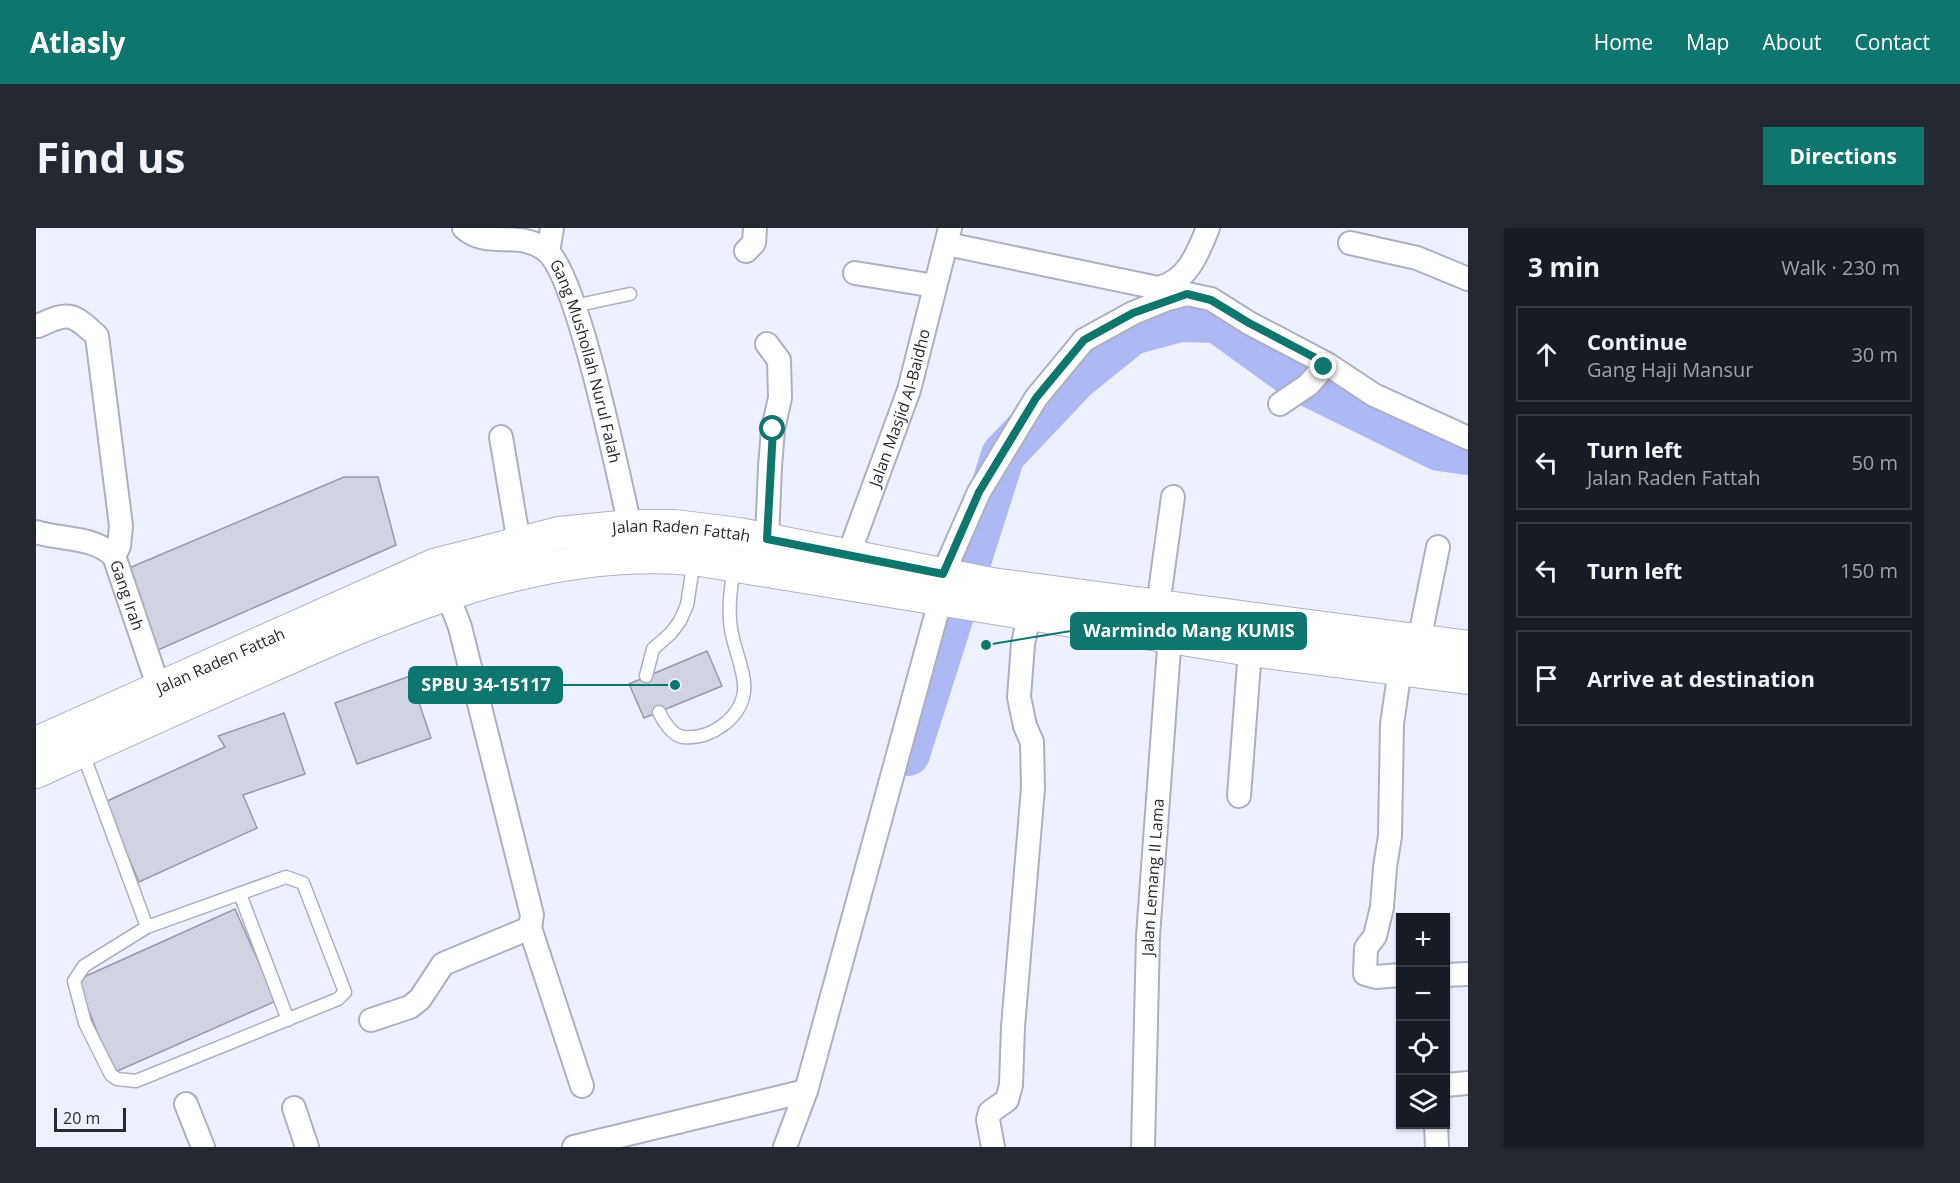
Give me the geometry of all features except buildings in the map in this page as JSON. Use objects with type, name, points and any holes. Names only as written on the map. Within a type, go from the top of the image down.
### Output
[{"type":"main road","name":"Jalan Raden Fattah","points":[[36,743],[163,701],[362,625],[441,579],[519,543],[559,533],[630,526],[698,544],[742,548],[991,596],[1167,617],[1468,647]]},
{"type":"main road","name":"Jalan Raden Fattah","points":[[441,579],[633,557],[698,544]]},
{"type":"main road","name":"Jalan Raden Fattah","points":[[742,548],[843,568]]},
{"type":"main road","name":"Jalan Raden Fattah","points":[[991,596],[1029,615],[1167,617],[1250,650],[1468,678]]},
{"type":"main road","name":"Jalan Raden Fattah","points":[[36,772],[82,751],[163,701]]},
{"type":"street","name":"Gang Mushollah Nurul Falah","points":[[464,228],[472,236],[500,239],[525,238],[548,252],[574,306],[630,526]]},
{"type":"street","points":[[548,252],[552,228]]},
{"type":"street","points":[[746,251],[754,243],[754,228]]},
{"type":"street","points":[[948,236],[1158,288],[1171,285],[1186,273],[1208,228]]},
{"type":"street","name":"Jalan Masjid Al-Baidho","points":[[843,568],[909,390],[948,236]]},
{"type":"street","points":[[1350,243],[1417,258],[1468,279]]},
{"type":"street","points":[[855,273],[935,286]]},
{"type":"street","points":[[785,1147],[806,1091],[946,588],[979,492],[1036,398],[1084,340],[1133,313],[1187,294],[1211,300],[1374,395],[1468,438]]},
{"type":"street","points":[[38,326],[61,315],[69,315],[97,336],[121,526],[119,546],[114,556]]},
{"type":"street","points":[[742,548],[770,467],[773,429],[780,398],[779,360],[767,344]]},
{"type":"street","points":[[1280,404],[1308,385],[1326,365]]},
{"type":"street","points":[[501,437],[519,543]]},
{"type":"street","name":"Jalan Lemang II Lama","points":[[1143,1147],[1148,936],[1173,497]]},
{"type":"street","name":"Gang Irah","points":[[36,532],[93,543],[105,548],[114,556],[121,571],[163,701]]},
{"type":"street","points":[[1419,641],[1438,547]]},
{"type":"street","points":[[441,579],[460,627],[532,915],[530,927],[582,1086]]},
{"type":"street","points":[[993,1147],[988,1120],[990,1112],[1006,1100],[1011,1085],[1013,1027],[1033,788],[1032,742],[1024,726],[1019,697],[1023,644],[1029,615]]},
{"type":"street","points":[[1239,796],[1250,650]]},
{"type":"street","points":[[1396,975],[1365,974],[1364,958],[1366,948],[1375,936],[1382,907],[1390,836],[1392,724],[1400,669]]},
{"type":"street","points":[[371,1020],[410,1007],[420,999],[443,964],[530,927]]},
{"type":"street","points":[[1450,975],[1468,974]]},
{"type":"street","points":[[1450,1085],[1468,1083]]},
{"type":"street","points":[[574,1147],[806,1091]]},
{"type":"street","points":[[186,1104],[202,1147]]},
{"type":"street","points":[[294,1108],[307,1147]]},
{"type":"street","points":[[1436,1129],[1437,1147]]},
{"type":"lane","points":[[574,306],[630,294]]},
{"type":"lane","points":[[646,676],[653,649],[681,621],[687,605],[698,544]]},
{"type":"lane","points":[[659,712],[662,720],[680,737],[693,738],[715,732],[733,716],[744,692],[731,631],[730,594],[742,548]]},
{"type":"lane","points":[[82,751],[147,927]]},
{"type":"lane","points":[[286,877],[303,883],[345,992],[338,999],[136,1081],[117,1079],[111,1075],[85,1023],[74,981],[84,966],[147,927],[286,877]]},
{"type":"lane","points":[[240,894],[288,1020]]},
{"type":"waterway","points":[[908,754],[1003,455],[1075,379],[1132,333],[1180,320],[1217,321],[1299,380],[1439,449],[1468,453]]},
{"type":"place","name":"Warmindo Mang KUMIS","points":[[986,645]]},
{"type":"place","name":"SPBU 34-15117","points":[[675,685]]},
{"type":"route","points":[[773,429],[767,539],[943,574],[979,492],[1036,398],[1084,340],[1133,313],[1187,294],[1211,300],[1327,364],[1324,367]]}]
